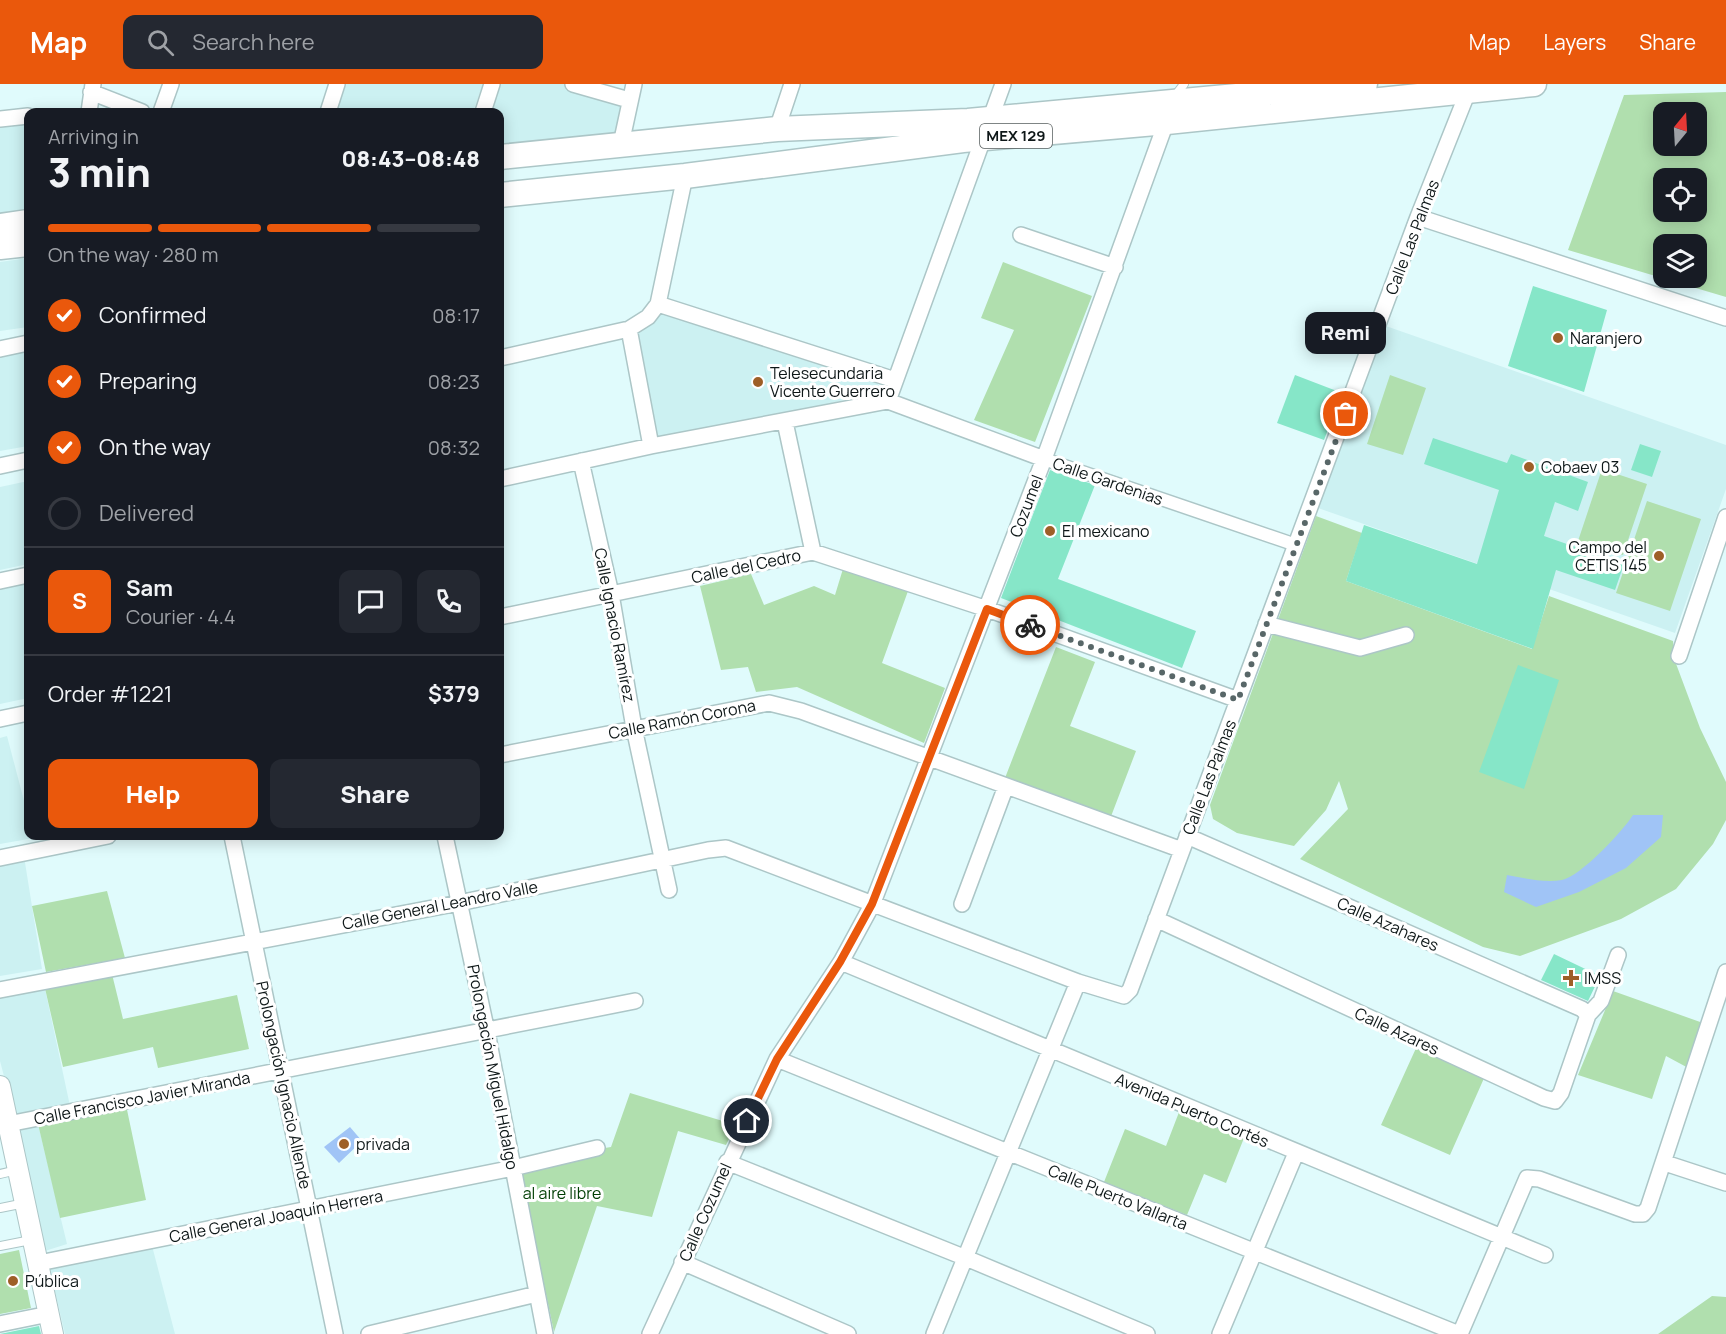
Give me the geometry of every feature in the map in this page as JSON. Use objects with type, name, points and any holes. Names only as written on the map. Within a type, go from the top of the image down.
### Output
[{"type":"main road","name":"MEX 129","points":[[1168,113],[1365,84]]},
{"type":"main road","name":"MEX 129","points":[[504,195],[685,176],[989,128],[1470,87],[1534,84]]},
{"type":"main road","name":"MEX 129","points":[[504,157],[777,129],[989,128]]},
{"type":"main road","points":[[0,226],[24,223]]},
{"type":"main road","points":[[0,247],[24,244]]},
{"type":"street","points":[[162,108],[171,84]]},
{"type":"street","points":[[329,108],[337,84]]},
{"type":"street","points":[[484,108],[492,84]]},
{"type":"street","points":[[573,84],[629,100]]},
{"type":"street","points":[[621,144],[634,84]]},
{"type":"street","points":[[777,129],[792,84]]},
{"type":"street","points":[[504,478],[651,446],[888,401],[989,128],[1003,84]]},
{"type":"street","name":"Calle Las Palmas","points":[[1124,996],[1130,990],[1419,217],[1470,87]]},
{"type":"street","points":[[90,108],[92,88],[134,108]]},
{"type":"street","name":"Cozumel","points":[[872,904],[1044,459],[1115,267],[1168,113]]},
{"type":"street","points":[[0,119],[24,116]]},
{"type":"street","points":[[504,357],[629,328],[648,317],[658,304],[685,176]]},
{"type":"street","points":[[1419,217],[1726,318]]},
{"type":"street","points":[[1021,235],[1115,267]]},
{"type":"street","points":[[658,304],[895,380]]},
{"type":"street","points":[[629,328],[651,446]]},
{"type":"street","points":[[0,349],[24,344]]},
{"type":"street","name":"Calle Gardenias","points":[[888,401],[1044,459],[1296,545]]},
{"type":"street","points":[[784,422],[813,552]]},
{"type":"street","points":[[0,466],[24,461]]},
{"type":"street","name":"Calle Ignacio Ramírez","points":[[581,461],[611,594],[634,728],[669,890]]},
{"type":"street","points":[[1679,656],[1726,517]]},
{"type":"street","name":"Calle del Cedro","points":[[504,616],[813,552],[987,609],[1238,700]]},
{"type":"street","points":[[0,581],[24,576]]},
{"type":"street","points":[[1266,624],[1360,648],[1406,634]]},
{"type":"street","name":"Calle Ramón Corona","points":[[504,754],[769,703],[801,711],[1006,786]]},
{"type":"street","points":[[0,718],[24,714]]},
{"type":"street","points":[[962,904],[1006,786]]},
{"type":"street","name":"Calle Azahares","points":[[1006,786],[1184,843],[1582,1009],[1588,1014]]},
{"type":"street","points":[[0,858],[88,840]]},
{"type":"street","name":"Prolongación Ignacio Allende","points":[[233,840],[335,1334]]},
{"type":"street","name":"Prolongación Miguel Hidalgo","points":[[446,840],[487,1032],[545,1334]]},
{"type":"street","name":"Calle General Leandro Valle","points":[[0,990],[459,903],[708,850],[726,849],[1078,982],[1124,996]]},
{"type":"street","name":"Calle Cozumel","points":[[650,1334],[727,1162],[777,1059],[840,962],[872,904]]},
{"type":"street","name":"Calle Azares","points":[[1156,919],[1544,1098],[1555,1101],[1561,1093],[1588,1014]]},
{"type":"street","points":[[1588,1014],[1601,1001],[1618,955]]},
{"type":"street","name":"Avenida Puerto Cortés","points":[[840,962],[1296,1154],[1545,1255]]},
{"type":"street","points":[[1460,1334],[1527,1178],[1539,1179],[1635,1214],[1643,1214],[1665,1163],[1692,1070],[1726,972]]},
{"type":"street","points":[[934,1334],[1078,982]]},
{"type":"street","name":"Calle Francisco Javier Miranda","points":[[8,1124],[487,1032],[635,1001]]},
{"type":"street","name":"Calle Puerto Vallarta","points":[[777,1059],[1460,1334]]},
{"type":"street","points":[[0,1090],[8,1124],[9,1172],[25,1203],[53,1334]]},
{"type":"street","name":"Calle General Joaquín Herrera","points":[[39,1263],[513,1168],[597,1148]]},
{"type":"street","points":[[1220,1334],[1296,1154]]},
{"type":"street","points":[[727,1162],[966,1257],[1147,1334]]},
{"type":"street","points":[[1665,1163],[1726,1183]]},
{"type":"street","points":[[682,1262],[848,1334]]},
{"type":"street","points":[[369,1334],[537,1294]]},
{"type":"street","points":[[0,1324],[49,1314]]},
{"type":"lane","points":[[1168,113],[1184,84]]},
{"type":"lane","points":[[0,1208],[25,1203]]},
{"type":"lane","points":[[0,1246],[33,1239]]},
{"type":"shaded area","points":[[340,84],[483,84],[474,108],[334,108]]},
{"type":"shaded area","points":[[496,84],[566,84],[623,101],[637,139],[504,152],[504,108],[488,108]]},
{"type":"shaded area","points":[[24,117],[24,214],[0,217],[0,120]]},
{"type":"shaded area","points":[[24,259],[24,328],[0,331],[0,262]]},
{"type":"shaded area","name":"Telesecundaria Vicente Guerrero","points":[[658,304],[871,373],[882,391],[651,446],[629,329]]},
{"type":"shaded area","name":"Cobaev 03","points":[[1383,325],[1726,445],[1726,489],[1675,633],[1318,508]]},
{"type":"shaded area","points":[[24,340],[24,447],[0,451],[0,344]]},
{"type":"shaded area","points":[[24,482],[24,565],[0,570],[0,487]]},
{"type":"shaded area","points":[[24,577],[24,699],[0,704],[0,581]]},
{"type":"shaded area","points":[[7,736],[24,801],[24,840],[0,844],[0,738]]},
{"type":"shaded area","points":[[23,850],[42,969],[0,976],[0,854]]},
{"type":"shaded area","points":[[44,984],[70,1106],[15,1118],[0,1061],[0,991]]},
{"type":"shaded area","points":[[38,1124],[67,1244],[45,1251],[15,1129]]},
{"type":"shaded area","points":[[150,1238],[175,1334],[65,1334],[48,1262]]},
{"type":"green space","points":[[1726,92],[1726,297],[1696,288],[1707,288],[1707,234],[1653,234],[1653,275],[1568,250],[1624,95]]},
{"type":"green space","points":[[1003,262],[1092,296],[1035,442],[974,420],[1014,330],[981,318]]},
{"type":"green space","points":[[1390,375],[1426,388],[1403,455],[1367,444]]},
{"type":"green space","points":[[1602,469],[1647,484],[1623,555],[1578,541]]},
{"type":"green space","name":"Campo del CETIS 145","points":[[1647,501],[1701,519],[1670,611],[1616,593]]},
{"type":"green space","points":[[1316,516],[1362,533],[1346,581],[1532,649],[1549,596],[1673,641],[1675,661],[1700,728],[1726,782],[1726,820],[1713,844],[1676,889],[1621,919],[1520,956],[1483,947],[1300,859],[1348,809],[1339,781],[1326,810],[1294,846],[1237,833],[1213,819],[1210,805]]},
{"type":"green space","points":[[846,559],[912,580],[882,663],[945,688],[924,743],[797,687],[756,692],[748,667],[721,670],[700,586],[751,574],[764,605],[814,586],[835,595]]},
{"type":"green space","points":[[1056,647],[1095,662],[1070,726],[1136,751],[1110,819],[1005,778]]},
{"type":"green space","points":[[107,891],[125,958],[46,972],[32,906]]},
{"type":"green space","points":[[111,970],[123,1019],[237,995],[249,1049],[158,1068],[153,1047],[63,1067],[44,984]]},
{"type":"green space","points":[[1613,991],[1703,1023],[1692,1070],[1666,1056],[1652,1099],[1578,1075]]},
{"type":"green space","points":[[1417,1046],[1485,1076],[1450,1155],[1381,1125]]},
{"type":"green space","name":"al aire libre","points":[[630,1093],[736,1125],[726,1145],[678,1131],[652,1217],[597,1206],[554,1332],[518,1162],[611,1147]]},
{"type":"green space","points":[[126,1105],[146,1200],[60,1218],[38,1124]]},
{"type":"green space","points":[[1181,1107],[1246,1133],[1226,1183],[1204,1174],[1187,1215],[1104,1182],[1125,1129],[1166,1146]]},
{"type":"green space","name":"Pública","points":[[19,1250],[31,1308],[0,1314],[0,1254]]},
{"type":"green space","points":[[1712,1296],[1726,1297],[1726,1334],[1658,1334]]},
{"type":"water","points":[[1633,815],[1663,815],[1661,837],[1626,868],[1579,892],[1536,907],[1504,892],[1507,875],[1548,881],[1570,877],[1601,852]]},
{"type":"water","name":"privada","points":[[350,1127],[362,1141],[339,1163],[324,1147]]},
{"type":"building","name":"Naranjero","points":[[1533,286],[1607,310],[1584,392],[1508,366]]},
{"type":"building","points":[[1295,375],[1342,393],[1324,440],[1277,423]]},
{"type":"building","points":[[1433,438],[1507,463],[1511,454],[1588,482],[1578,511],[1555,502],[1544,536],[1624,564],[1615,590],[1556,570],[1533,649],[1346,581],[1364,525],[1477,564],[1499,490],[1424,464]]},
{"type":"building","points":[[1640,444],[1661,451],[1652,477],[1631,470]]},
{"type":"building","name":"El mexicano","points":[[1050,470],[1095,485],[1058,579],[1196,631],[1182,668],[1001,598]]},
{"type":"building","points":[[1518,665],[1559,680],[1524,789],[1479,772]]},
{"type":"building","name":"IMSS","points":[[1554,954],[1600,976],[1588,1001],[1541,980]]},
{"type":"building","points":[[39,1326],[41,1334],[0,1334]]},
{"type":"way so far","points":[[1030,625],[1238,700],[1346,414]]},
{"type":"place","name":"Naranjero","points":[[1558,338]]},
{"type":"place","name":"Telesecundaria Vicente Guerrero","points":[[758,382]]},
{"type":"place","name":"Remi","points":[[1346,414]]},
{"type":"place","name":"Cobaev 03","points":[[1529,467]]},
{"type":"place","name":"El mexicano","points":[[1050,531]]},
{"type":"place","name":"Campo del CETIS 145","points":[[1659,556]]},
{"type":"place","name":"IMSS","points":[[1571,978]]},
{"type":"place","name":"privada","points":[[344,1144]]},
{"type":"place","name":"Pública","points":[[13,1281]]},
{"type":"route","points":[[747,1121],[777,1059],[840,962],[872,904],[987,609],[1030,625]]}]
